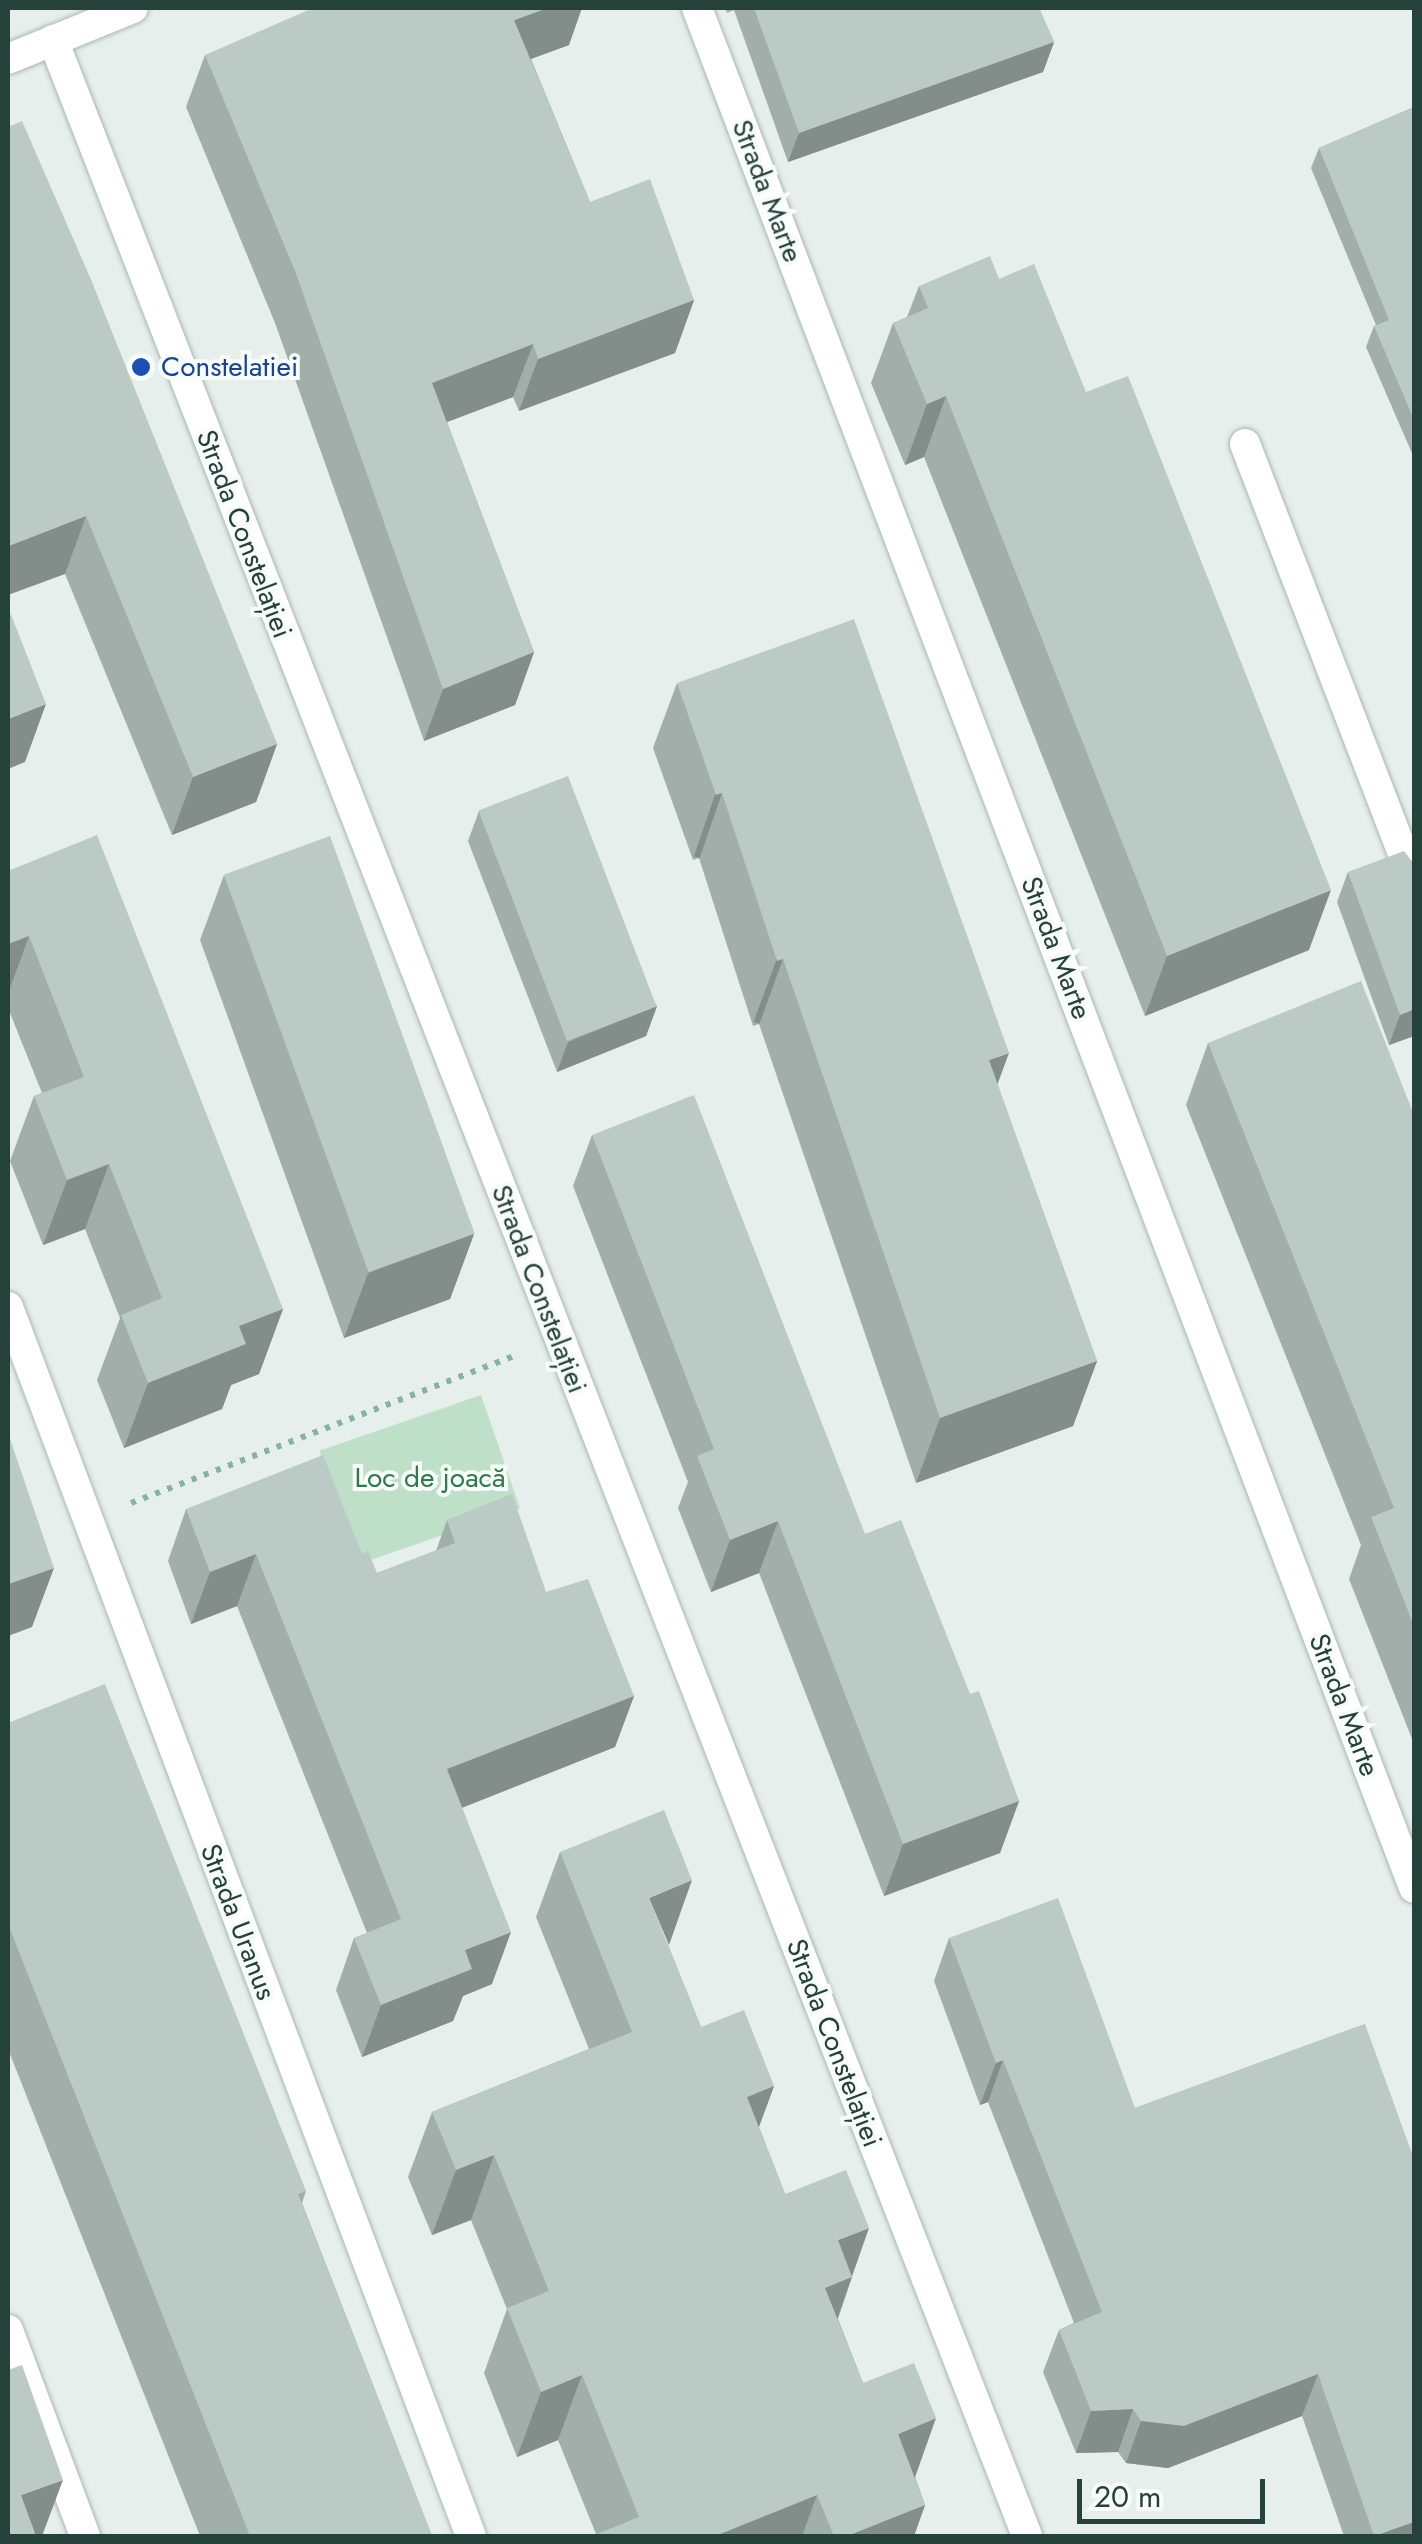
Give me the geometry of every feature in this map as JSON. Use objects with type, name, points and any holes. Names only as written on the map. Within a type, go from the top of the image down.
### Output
[{"type":"street","points":[[8,60],[134,8]]},
{"type":"street","name":"Strada Marte","points":[[697,8],[1414,1888]]},
{"type":"street","name":"Strada Constelației","points":[[53,40],[1027,2536]]},
{"type":"street","points":[[1245,444],[1414,883]]},
{"type":"street","name":"Strada Uranus","points":[[8,1307],[471,2536]]},
{"type":"street","points":[[8,2330],[85,2536]]},
{"type":"path","points":[[86,1520],[559,1338]]},
{"type":"green space","name":"Loc de joacă","points":[[481,1395],[520,1508],[358,1564],[319,1451]]},
{"type":"building","points":[[313,8],[547,8],[514,20],[590,202],[650,179],[694,300],[538,359],[533,344],[432,383],[534,652],[443,689],[295,271],[205,55]]},
{"type":"building","points":[[754,8],[1039,8],[1054,42],[799,133]]},
{"type":"building","points":[[1414,107],[1414,420],[1374,326],[1389,320],[1319,148]]},
{"type":"building","points":[[22,121],[92,282],[277,744],[193,777],[86,516],[8,546],[8,127]]},
{"type":"building","points":[[990,256],[999,279],[1034,264],[1086,392],[1128,376],[1331,890],[1167,956],[946,396],[927,404],[893,323],[928,308],[919,286]]},
{"type":"building","points":[[8,607],[46,704],[8,719]]},
{"type":"building","points":[[854,619],[1009,1053],[989,1060],[1097,1361],[940,1418],[783,959],[777,961],[722,793],[716,795],[677,683]]},
{"type":"building","points":[[568,776],[657,1007],[567,1041],[478,810]]},
{"type":"building","points":[[97,835],[283,1309],[239,1326],[246,1344],[148,1383],[121,1315],[162,1298],[109,1164],[67,1180],[34,1096],[84,1077],[29,936],[8,944],[8,871]]},
{"type":"building","points":[[330,836],[475,1233],[368,1272],[224,875]]},
{"type":"building","points":[[1404,851],[1414,864],[1414,1009],[1400,1015],[1348,872]]},
{"type":"building","points":[[1361,981],[1414,1115],[1414,1626],[1371,1517],[1394,1508],[1208,1043]]},
{"type":"building","points":[[694,1095],[865,1534],[901,1520],[970,1694],[979,1691],[1019,1801],[903,1844],[778,1521],[730,1540],[697,1456],[714,1449],[592,1135]]},
{"type":"building","points":[[8,1433],[54,1568],[8,1584]]},
{"type":"building","points":[[323,1455],[362,1554],[368,1551],[377,1573],[455,1543],[447,1520],[512,1494],[546,1592],[588,1579],[634,1696],[447,1769],[511,1932],[465,1950],[472,1969],[381,2005],[354,1938],[401,1919],[256,1554],[210,1572],[186,1509]]},
{"type":"building","points":[[105,1684],[306,2191],[298,2194],[432,2536],[250,2536],[8,1924],[8,1723]]},
{"type":"building","points":[[664,1810],[692,1880],[649,1898],[701,2027],[744,2010],[774,2086],[747,2097],[785,2194],[846,2170],[869,2228],[838,2240],[852,2277],[825,2288],[863,2383],[914,2363],[936,2418],[898,2434],[925,2505],[847,2536],[834,2536],[817,2495],[715,2536],[592,2536],[639,2517],[582,2375],[541,2392],[507,2308],[549,2291],[494,2155],[456,2170],[432,2112],[632,2032],[560,1852]]},
{"type":"building","points":[[1058,1898],[1135,2108],[1365,2024],[1414,2159],[1414,2522],[1374,2536],[1318,2374],[1184,2426],[1141,2421],[1133,2409],[1091,2411],[1059,2330],[1102,2312],[1003,2060],[996,2063],[949,1938]]},
{"type":"building","points":[[22,2365],[63,2480],[21,2495],[36,2536],[8,2536],[8,2370]]},
{"type":"place","name":"Constelatiei","points":[[141,367]]}]
